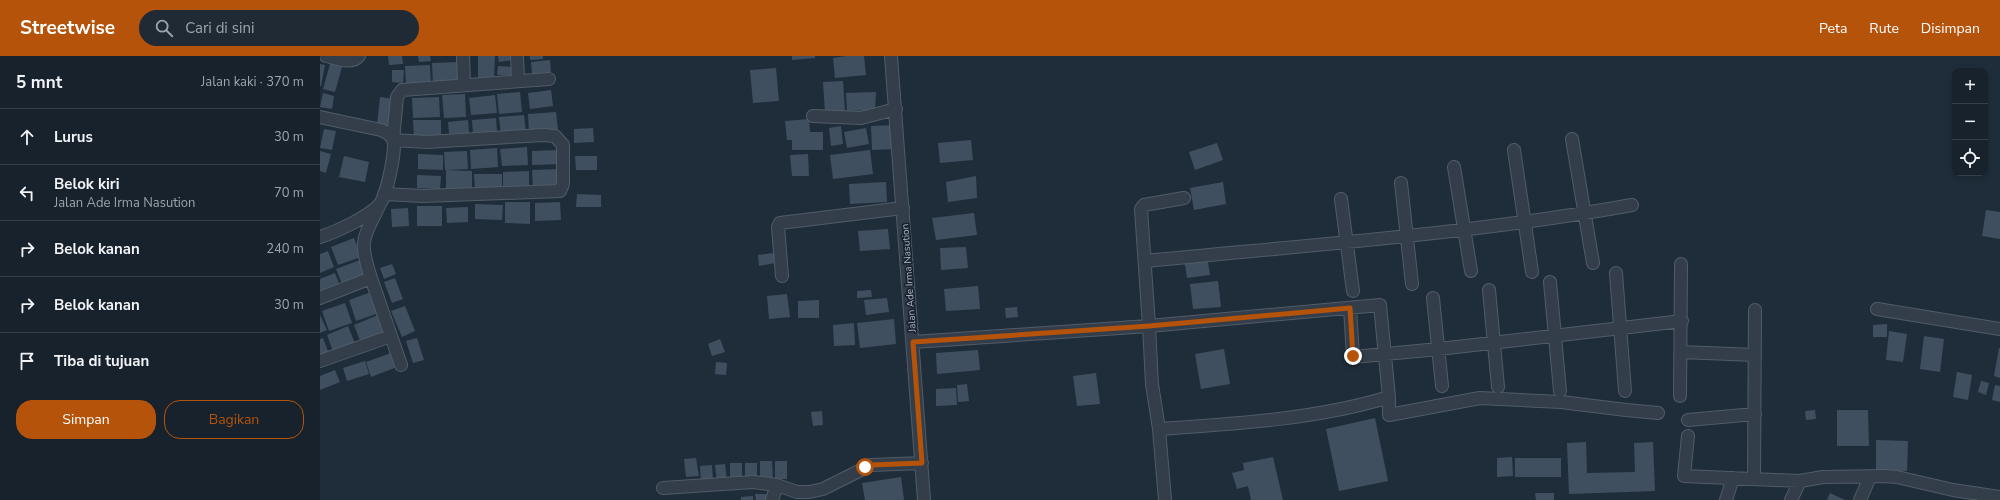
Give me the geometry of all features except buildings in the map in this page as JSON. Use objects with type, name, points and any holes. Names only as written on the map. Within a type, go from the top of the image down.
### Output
[{"type":"street","points":[[326,56],[348,61],[355,60],[359,56]]},
{"type":"street","points":[[463,56],[464,85]]},
{"type":"street","points":[[517,56],[518,80]]},
{"type":"street","name":"Jalan Ade Irma Nasution","points":[[891,56],[924,500]]},
{"type":"street","points":[[401,365],[363,252],[364,239],[382,200],[393,157],[397,97],[400,92],[405,89],[549,79]]},
{"type":"street","points":[[813,116],[865,117],[896,109]]},
{"type":"street","points":[[320,117],[381,130],[394,140],[427,142],[543,135],[555,136],[563,145],[563,184],[560,191],[423,196],[382,200],[348,224],[320,237]]},
{"type":"street","points":[[1572,139],[1593,263]]},
{"type":"street","points":[[1514,150],[1532,272]]},
{"type":"street","points":[[1454,167],[1471,271]]},
{"type":"street","points":[[1401,183],[1412,284]]},
{"type":"street","points":[[1165,500],[1159,429],[1152,384],[1146,261],[1141,209],[1144,206],[1184,198]]},
{"type":"street","points":[[1341,199],[1353,291]]},
{"type":"street","points":[[1146,261],[1524,222],[1632,205]]},
{"type":"street","points":[[782,276],[778,227],[780,223],[903,208]]},
{"type":"street","points":[[348,224],[356,227],[364,239]]},
{"type":"street","points":[[1680,396],[1682,321],[1681,264]]},
{"type":"street","points":[[1616,273],[1625,391]]},
{"type":"street","points":[[320,298],[371,278]]},
{"type":"street","points":[[1550,282],[1560,391]]},
{"type":"street","points":[[1489,290],[1498,387]]},
{"type":"street","points":[[1433,298],[1442,386]]},
{"type":"street","points":[[913,342],[1149,326],[1380,305],[1389,397],[1389,415],[1480,398],[1561,402],[1658,413]]},
{"type":"street","points":[[1350,308],[1353,356],[1384,355],[1682,321]]},
{"type":"street","points":[[1877,309],[2000,329]]},
{"type":"street","points":[[1754,478],[1755,310]]},
{"type":"street","points":[[320,361],[391,336]]},
{"type":"street","points":[[1681,352],[1755,355]]},
{"type":"street","points":[[1159,429],[1308,415],[1359,406],[1389,397]]},
{"type":"street","points":[[1688,420],[1755,414]]},
{"type":"street","points":[[1688,436],[1684,476],[1800,481],[1823,477],[1897,477],[1953,490],[2000,497]]},
{"type":"street","points":[[663,488],[753,482],[777,485],[797,492],[809,492],[823,489],[871,465],[922,463]]},
{"type":"street","points":[[1860,500],[1870,477]]},
{"type":"street","points":[[1726,500],[1733,478]]},
{"type":"street","points":[[1791,500],[1800,481]]},
{"type":"street","points":[[772,500],[777,485]]},
{"type":"route","points":[[865,467],[871,465],[922,463],[913,342],[1149,326],[1350,308],[1353,356]]}]
